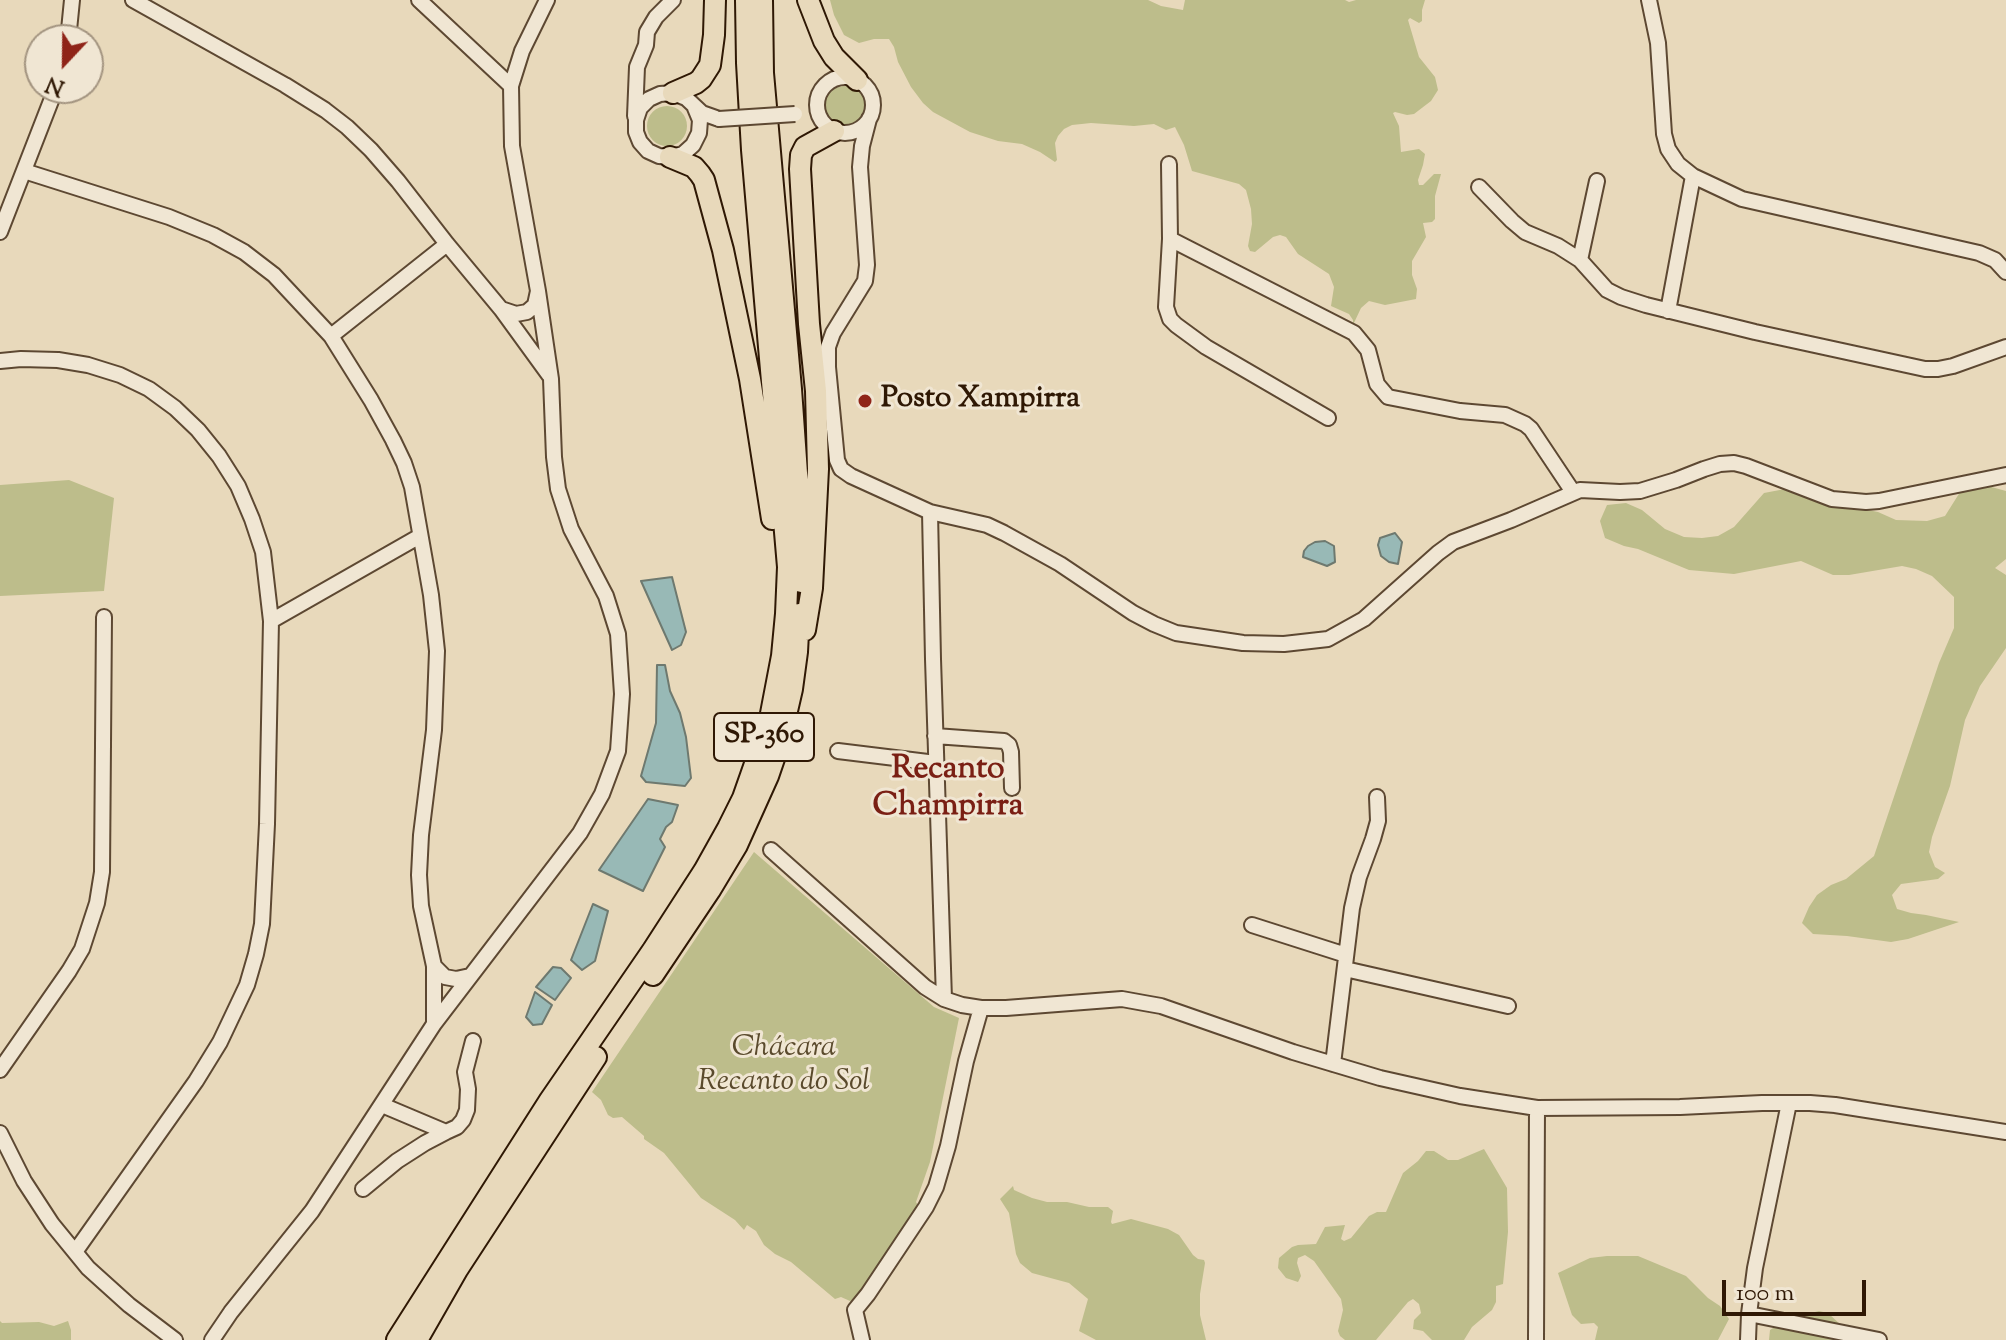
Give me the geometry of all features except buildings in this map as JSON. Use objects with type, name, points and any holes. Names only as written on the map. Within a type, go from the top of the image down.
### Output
[{"type":"highway","points":[[667,94],[696,83],[710,65],[715,0]]},
{"type":"highway","name":"SP-360","points":[[417,1340],[457,1270],[710,890],[737,845],[780,741],[792,689],[786,614],[788,567],[752,150],[746,0]]},
{"type":"highway","name":"SP-360","points":[[397,1340],[550,1100],[704,871],[743,798],[789,654],[802,570],[791,389],[763,73],[762,0]]},
{"type":"highway","points":[[808,0],[824,41],[834,57],[857,80]]},
{"type":"highway","points":[[789,654],[806,628],[809,612],[818,481],[816,391],[809,324],[801,155],[805,147],[834,130]]},
{"type":"highway","points":[[670,157],[686,163],[700,174],[723,250],[750,379],[769,494],[776,548],[778,618],[789,654]]},
{"type":"street","points":[[70,24],[72,0]]},
{"type":"street","points":[[133,0],[285,85],[347,127],[398,181],[501,309],[551,379]]},
{"type":"street","points":[[419,0],[511,86]]},
{"type":"street","points":[[212,1340],[312,1211],[434,1024],[580,833],[602,794],[618,751],[622,694],[618,634],[606,596],[571,529],[558,489],[551,379],[512,146],[511,86],[522,51],[547,0]]},
{"type":"street","points":[[673,0],[656,17],[647,32],[637,67],[636,132],[640,142],[648,151],[659,156],[683,154],[693,145],[699,133],[700,120],[695,108]]},
{"type":"street","points":[[1649,0],[1658,43],[1664,134],[1668,149],[1678,164],[1693,176],[1742,199],[1764,205],[1979,253],[1995,260],[2006,272]]},
{"type":"street","points":[[642,57],[647,84],[667,94],[686,98],[705,115],[719,119],[797,114],[834,130],[854,132],[869,119]]},
{"type":"street","points":[[797,114],[835,79],[846,77],[857,80],[872,97],[873,108],[862,146],[860,167],[867,265],[865,281],[833,333],[828,347],[837,460],[841,469],[930,512],[987,525],[1004,533],[1060,564],[1133,613],[1176,633],[1243,643],[1284,644],[1328,639],[1364,619],[1453,542],[1573,492],[1640,491],[1720,464],[1746,466],[1832,499],[1851,501],[1879,501],[2006,475]]},
{"type":"street","points":[[636,120],[640,108],[649,99],[667,94]]},
{"type":"street","points":[[818,94],[818,115],[834,130],[860,167]]},
{"type":"street","points":[[0,232],[50,104]]},
{"type":"street","points":[[699,133],[719,119]]},
{"type":"street","points":[[1169,164],[1167,313],[1176,325],[1206,347],[1328,418]]},
{"type":"street","points":[[24,171],[169,217],[223,240],[274,275],[331,336],[371,400],[404,463],[412,487],[431,595],[437,651],[434,730],[419,875],[421,906],[434,966],[434,1024]]},
{"type":"street","points":[[1668,311],[1693,176]]},
{"type":"street","points":[[1580,260],[1597,181]]},
{"type":"street","points":[[1479,187],[1525,232],[1558,246],[1580,260],[1607,290],[1621,297],[1668,311],[1925,369],[1953,366],[2006,347]]},
{"type":"street","points":[[1170,239],[1354,333],[1368,350],[1377,384],[1388,397],[1460,411],[1505,415],[1525,424],[1573,492]]},
{"type":"street","points":[[331,336],[447,244]]},
{"type":"street","points":[[501,309],[516,314],[527,312],[535,305],[538,291]]},
{"type":"street","points":[[0,361],[58,360],[120,375],[149,389],[198,430],[238,486],[252,519],[263,552],[271,621],[262,924],[247,985],[220,1042],[196,1081],[75,1252]]},
{"type":"street","points":[[930,512],[944,999]]},
{"type":"street","points":[[271,621],[420,536]]},
{"type":"street","points":[[0,1070],[82,949],[97,903],[102,872],[104,617]]},
{"type":"street","points":[[935,736],[1004,741],[1011,752],[1012,788]]},
{"type":"street","points":[[838,751],[936,763]]},
{"type":"street","points":[[1333,1064],[1355,890],[1378,821],[1377,797]]},
{"type":"street","points":[[771,850],[925,987],[944,999],[962,1005],[1006,1008],[1111,1000],[1161,1006],[1380,1078],[1537,1108],[1789,1103],[1835,1105],[2006,1132]]},
{"type":"street","points":[[1252,925],[1346,962],[1508,1006]]},
{"type":"street","points":[[434,966],[445,977],[456,979],[470,976]]},
{"type":"street","points":[[862,1340],[855,1310],[926,1207],[936,1187],[981,1008]]},
{"type":"street","points":[[363,1189],[397,1161],[457,1127],[463,1120],[468,1089],[465,1072],[473,1041]]},
{"type":"street","points":[[1748,1340],[1755,1268],[1789,1103]]},
{"type":"street","points":[[382,1105],[446,1132]]},
{"type":"street","points":[[1536,1340],[1537,1108]]},
{"type":"street","points":[[0,1133],[24,1181],[75,1252],[105,1286],[175,1340]]},
{"type":"street","points":[[1749,1314],[1879,1340]]},
{"type":"green space","points":[[830,0],[1148,0],[1183,10],[1185,0],[1425,0],[1422,21],[1408,20],[1419,57],[1435,77],[1438,90],[1431,101],[1414,114],[1393,113],[1399,126],[1401,152],[1419,149],[1425,154],[1419,185],[1434,174],[1441,174],[1435,196],[1435,219],[1423,223],[1426,237],[1412,261],[1416,299],[1385,305],[1369,301],[1361,308],[1353,325],[1349,314],[1331,306],[1334,287],[1329,274],[1298,254],[1286,237],[1273,237],[1255,252],[1250,251],[1252,224],[1246,190],[1239,184],[1192,171],[1175,127],[1166,130],[1154,124],[1072,125],[1058,136],[1055,162],[1022,144],[998,141],[970,132],[933,112],[923,103],[911,87],[889,39],[859,43],[844,35]]},
{"type":"green space","points":[[845,86],[860,92],[866,107],[860,122],[845,128],[830,122],[824,107],[830,92]]},
{"type":"green space","points":[[667,106],[681,112],[687,126],[681,140],[667,146],[653,140],[647,126],[653,112]]},
{"type":"green space","points":[[69,480],[114,498],[104,591],[0,596],[0,485]]},
{"type":"green space","points":[[1977,483],[2006,491],[2006,559],[1995,568],[2006,575],[2006,648],[1980,686],[1965,720],[1950,786],[1932,837],[1929,852],[1935,867],[1945,873],[1938,879],[1901,884],[1892,895],[1897,909],[1959,922],[1891,942],[1813,934],[1802,923],[1817,895],[1846,879],[1874,856],[1939,663],[1954,628],[1954,597],[1932,576],[1902,566],[1849,575],[1833,575],[1801,561],[1734,574],[1689,570],[1605,538],[1600,521],[1607,505],[1626,503],[1642,510],[1665,529],[1684,537],[1718,536],[1734,527],[1764,493],[1816,489],[1896,520],[1927,521],[1945,516],[1962,489]]},
{"type":"green space","name":"Chácara Recanto do Sol","points":[[754,852],[934,1007],[959,1018],[930,1162],[916,1202],[922,1213],[869,1293],[850,1301],[841,1297],[835,1299],[791,1262],[764,1245],[756,1231],[747,1225],[744,1230],[735,1220],[701,1198],[664,1153],[622,1117],[608,1115],[601,1100],[592,1092]]},
{"type":"green space","points":[[1484,1149],[1507,1188],[1508,1232],[1503,1284],[1496,1286],[1496,1302],[1492,1310],[1472,1327],[1464,1340],[1432,1340],[1423,1331],[1413,1329],[1414,1320],[1421,1313],[1419,1304],[1413,1299],[1376,1340],[1345,1340],[1338,1331],[1343,1310],[1341,1299],[1314,1261],[1305,1255],[1298,1258],[1301,1276],[1298,1282],[1286,1278],[1278,1268],[1279,1258],[1292,1247],[1316,1244],[1325,1227],[1345,1225],[1341,1239],[1344,1241],[1351,1238],[1369,1216],[1386,1212],[1403,1173],[1426,1151],[1434,1151],[1448,1160],[1458,1160]]},
{"type":"green space","points":[[1013,1186],[1014,1190],[1047,1202],[1108,1207],[1113,1211],[1112,1224],[1131,1219],[1179,1235],[1193,1255],[1205,1263],[1200,1315],[1206,1340],[1096,1340],[1079,1331],[1088,1299],[1069,1283],[1032,1273],[1020,1263],[1009,1213],[1000,1199]]},
{"type":"green space","points":[[1638,1256],[1686,1276],[1720,1306],[1729,1319],[1718,1340],[1595,1340],[1598,1327],[1594,1323],[1581,1324],[1572,1315],[1558,1273],[1590,1258]]},
{"type":"green space","points":[[1819,1311],[1828,1313],[1843,1327],[1884,1340],[1769,1340],[1770,1330],[1787,1319]]},
{"type":"green space","points":[[0,1321],[39,1322],[54,1326],[68,1321],[71,1340],[0,1340]]},
{"type":"water","points":[[1395,533],[1402,542],[1398,564],[1381,556],[1378,545],[1380,538]]},
{"type":"water","points":[[1325,541],[1334,546],[1335,562],[1327,566],[1303,557],[1308,546]]},
{"type":"water","points":[[672,577],[686,632],[681,645],[672,650],[641,581]]},
{"type":"water","points":[[657,665],[665,665],[670,691],[686,737],[691,778],[685,786],[646,782],[641,776],[656,723]]},
{"type":"water","points":[[648,799],[678,805],[672,822],[660,839],[665,847],[643,891],[599,870]]},
{"type":"water","points":[[593,904],[608,911],[595,961],[582,970],[571,960]]},
{"type":"water","points":[[553,967],[561,968],[571,978],[555,1000],[536,987]]},
{"type":"water","points":[[535,992],[552,1005],[542,1024],[533,1025],[526,1017]]},
{"type":"place","name":"Posto Xampirra","points":[[865,401]]},
{"type":"district","name":"Recanto Champirra","points":[[948,790]]}]
